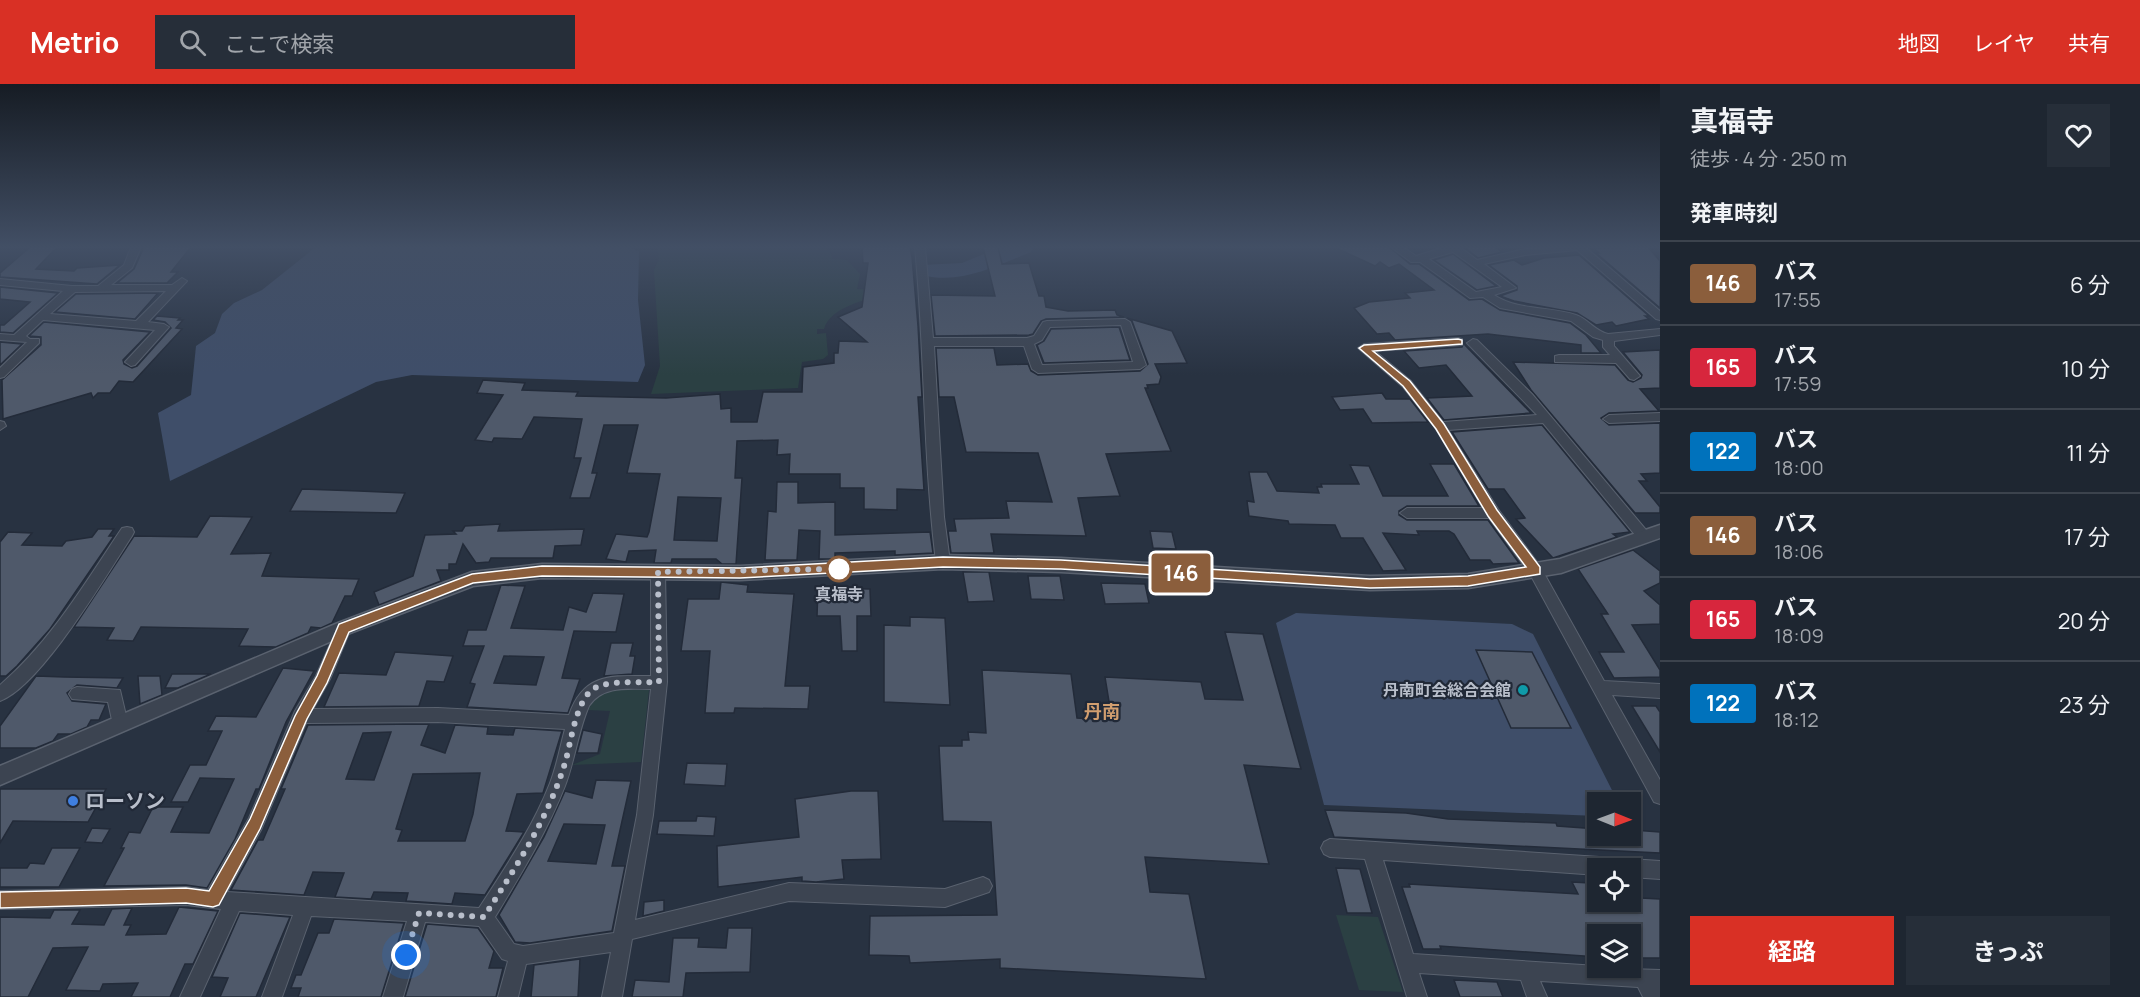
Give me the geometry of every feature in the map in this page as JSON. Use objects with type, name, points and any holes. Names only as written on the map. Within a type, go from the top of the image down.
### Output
[{"type":"street","points":[[17,338],[71,290]]},
{"type":"street","points":[[88,290],[105,290]]},
{"type":"street","points":[[140,325],[174,290]]},
{"type":"street","points":[[924,290],[935,494],[943,562]]},
{"type":"street","points":[[1465,290],[1474,296],[1504,290]]},
{"type":"street","points":[[1627,290],[1660,317]]},
{"type":"street","points":[[1485,294],[1504,306],[1574,318],[1597,335],[1608,338],[1660,332]]},
{"type":"street","points":[[43,317],[164,327],[131,362]]},
{"type":"street","points":[[928,342],[1028,342],[1038,338],[1047,324],[1125,322],[1140,365],[1038,369],[1028,342]]},
{"type":"street","points":[[0,337],[35,340],[0,374]]},
{"type":"street","points":[[1608,338],[1609,347],[1634,376]]},
{"type":"street","points":[[1458,342],[1364,348],[1407,384],[1440,426],[1492,513],[1535,570],[1660,796]]},
{"type":"street","points":[[0,776],[344,628],[472,579],[542,571],[786,571],[943,562],[1061,564],[1370,584],[1468,581],[1561,566],[1652,534],[1545,419],[1528,397],[1473,343]]},
{"type":"street","points":[[1559,359],[1619,359]]},
{"type":"street","points":[[1608,418],[1660,417]]},
{"type":"street","points":[[1440,426],[1545,419]]},
{"type":"street","points":[[1407,513],[1492,513]]},
{"type":"street","points":[[0,694],[21,678],[42,654],[127,532]]},
{"type":"street","points":[[612,997],[625,937],[645,816],[659,682],[658,572]]},
{"type":"street","points":[[213,899],[255,824],[301,716],[322,679],[344,628]]},
{"type":"street","points":[[484,917],[521,858],[546,812],[564,765],[582,703],[593,688],[603,685],[659,682]]},
{"type":"street","points":[[1600,687],[1660,691]]},
{"type":"street","points":[[77,694],[115,695],[120,724]]},
{"type":"street","points":[[301,716],[424,714],[509,717],[575,723]]},
{"type":"street","points":[[1330,848],[1660,870]]},
{"type":"street","points":[[1371,850],[1418,997]]},
{"type":"street","points":[[484,917],[509,952],[519,954],[625,937],[789,892],[945,898],[982,886]]},
{"type":"street","points":[[0,900],[186,896],[234,902],[484,917]]},
{"type":"street","points":[[190,997],[234,902]]},
{"type":"street","points":[[272,997],[305,906]]},
{"type":"street","points":[[393,997],[419,913]]},
{"type":"street","points":[[508,997],[519,954]]},
{"type":"street","points":[[1407,963],[1652,978],[1653,997]]},
{"type":"street","points":[[1527,971],[1537,997]]},
{"type":"green space","points":[[655,290],[885,290],[885,293],[841,310],[833,315],[824,329],[817,329],[817,334],[826,333],[828,355],[823,359],[802,362],[798,388],[651,394],[660,366]]},
{"type":"green space","points":[[619,689],[649,690],[641,762],[572,765],[600,754],[610,711],[588,710],[601,695]]},
{"type":"green space","points":[[1336,915],[1378,917],[1403,992],[1359,990]]},
{"type":"water","points":[[262,290],[638,290],[645,365],[638,382],[412,375],[376,382],[170,481],[158,413],[191,395],[196,346],[215,333],[222,314],[234,303]]},
{"type":"water","points":[[1296,613],[1512,624],[1533,634],[1613,792],[1587,792],[1587,816],[1324,805],[1276,623]]},
{"type":"building","points":[[0,290],[58,293],[13,333],[0,332],[0,325],[4,325],[30,302],[0,299]]},
{"type":"building","points":[[864,290],[915,290],[922,397],[918,397],[924,490],[897,489],[897,510],[864,509],[864,488],[840,488],[840,474],[789,474],[790,454],[777,455],[778,440],[737,441],[735,478],[742,478],[736,564],[722,564],[716,559],[672,559],[671,563],[654,563],[656,550],[629,551],[626,562],[606,559],[616,534],[647,537],[649,532],[660,474],[627,473],[638,425],[604,425],[592,473],[597,473],[590,498],[570,498],[581,458],[574,458],[582,419],[534,417],[522,439],[494,438],[492,442],[475,440],[503,395],[477,393],[483,380],[525,383],[522,390],[578,392],[576,396],[666,398],[720,394],[721,409],[731,408],[731,422],[757,422],[763,392],[802,392],[803,367],[834,363],[834,353],[838,353],[839,341],[867,342],[838,317],[862,307]],"holes":[[[678,497],[721,498],[717,541],[674,540]]]},
{"type":"building","points":[[993,290],[1037,290],[1039,296],[1044,296],[1046,307],[1068,311],[1115,310],[1117,315],[1124,317],[1046,319],[1041,321],[1033,334],[1029,335],[935,336],[931,295],[995,296]]},
{"type":"building","points":[[1455,290],[1469,300],[1482,299],[1500,310],[1570,323],[1586,335],[1601,353],[1581,353],[1581,345],[1488,334],[1395,340],[1389,333],[1377,334],[1354,308],[1369,302],[1410,298],[1405,293]]},
{"type":"building","points":[[1517,290],[1619,290],[1649,316],[1645,316],[1649,319],[1616,326],[1612,322],[1596,325],[1577,313],[1514,301],[1500,296]]},
{"type":"building","points":[[1639,290],[1660,290],[1660,308]]},
{"type":"building","points":[[158,293],[135,319],[55,312],[76,294]]},
{"type":"building","points":[[157,316],[180,318],[178,320],[183,320],[176,328],[182,329],[133,382],[119,381],[110,393],[98,393],[93,398],[91,393],[3,419],[2,380],[41,345],[41,337],[29,336],[44,322],[150,332],[123,360],[124,364],[132,368],[137,366],[171,328],[165,322],[153,320]]},
{"type":"building","points":[[1127,318],[1172,331],[1187,363],[1155,364],[1161,377],[1159,384],[1147,385],[1148,388],[1145,388],[1171,451],[1106,454],[1120,496],[1078,498],[1086,536],[991,534],[994,553],[951,553],[948,531],[956,531],[954,519],[1009,518],[1006,501],[1052,502],[1038,453],[966,452],[954,397],[939,397],[936,348],[994,348],[997,365],[1028,364],[1031,371],[1038,375],[1140,371],[1148,364],[1132,321]]},
{"type":"building","points":[[1119,327],[1130,360],[1044,363],[1037,345],[1044,341],[1051,329]]},
{"type":"building","points":[[0,342],[22,344],[0,365]]},
{"type":"building","points":[[1464,342],[1531,413],[1444,420],[1427,398],[1472,396],[1446,365],[1419,368],[1404,351],[1462,347]]},
{"type":"building","points":[[1660,350],[1660,388],[1640,389],[1659,411],[1609,413],[1601,418],[1609,425],[1660,423],[1660,473],[1641,474],[1647,481],[1639,481],[1660,507],[1660,513],[1635,513],[1531,390],[1513,362],[1615,365],[1628,380],[1633,382],[1642,375],[1623,352]]},
{"type":"building","points":[[1382,393],[1386,399],[1410,399],[1428,422],[1372,423],[1363,409],[1340,410],[1332,397]]},
{"type":"building","points":[[1542,425],[1630,532],[1613,534],[1617,537],[1553,558],[1516,519],[1525,518],[1504,489],[1488,489],[1452,432]]},
{"type":"building","points":[[1430,464],[1454,464],[1479,506],[1407,506],[1399,511],[1399,515],[1407,520],[1488,520],[1519,563],[1493,564],[1490,560],[1470,560],[1454,534],[1449,531],[1417,531],[1419,535],[1383,533],[1406,570],[1383,571],[1363,538],[1341,538],[1335,525],[1289,524],[1288,521],[1249,516],[1247,501],[1254,502],[1249,472],[1267,472],[1277,491],[1319,493],[1317,487],[1322,487],[1321,484],[1359,484],[1350,465],[1369,466],[1383,496],[1448,496]]},
{"type":"building","points":[[777,482],[798,482],[798,503],[835,502],[835,535],[930,532],[933,553],[895,555],[895,551],[835,553],[835,559],[819,559],[820,531],[799,530],[797,560],[765,560],[768,511],[776,512]]},
{"type":"building","points":[[302,489],[405,493],[396,513],[290,511]]},
{"type":"building","points":[[210,516],[252,517],[231,554],[271,553],[262,576],[359,579],[352,596],[345,596],[332,623],[321,628],[311,627],[308,633],[276,647],[239,646],[248,629],[141,627],[133,641],[107,640],[114,628],[74,627],[134,536],[197,537]]},
{"type":"building","points":[[500,524],[498,531],[584,529],[581,545],[555,546],[553,558],[491,558],[489,562],[476,563],[463,544],[456,564],[449,564],[449,570],[437,570],[441,581],[379,605],[374,592],[413,576],[425,535],[456,534],[453,531],[462,531],[465,526]]},
{"type":"building","points":[[98,529],[114,529],[109,536],[114,536],[50,629],[17,666],[6,676],[0,676],[0,542],[8,532],[32,533],[22,545],[62,546],[66,541],[92,537]]},
{"type":"building","points":[[1150,531],[1172,532],[1176,549],[1153,548]]},
{"type":"building","points":[[1633,550],[1660,571],[1660,583],[1644,591],[1660,605],[1660,624],[1632,625],[1660,670],[1660,677],[1614,678],[1599,652],[1624,652],[1601,614],[1608,614],[1578,569]]},
{"type":"building","points":[[963,572],[989,572],[994,601],[968,602]]},
{"type":"building","points":[[1028,576],[1060,576],[1064,600],[1031,599]]},
{"type":"building","points":[[721,582],[748,585],[747,592],[794,594],[785,686],[810,686],[808,709],[735,708],[734,713],[705,713],[710,651],[681,651],[688,599],[719,599]]},
{"type":"building","points":[[1101,583],[1145,584],[1149,603],[1105,604]]},
{"type":"building","points":[[501,585],[525,586],[511,628],[563,630],[569,607],[586,612],[593,593],[624,594],[616,632],[574,631],[562,678],[580,679],[568,713],[467,707],[475,684],[470,683],[484,646],[463,646],[468,630],[486,630]],"holes":[[[504,656],[544,657],[536,685],[494,683]]]},
{"type":"building","points":[[818,588],[870,589],[871,616],[857,616],[857,651],[842,651],[840,616],[817,616]]},
{"type":"building","points":[[910,617],[945,618],[950,705],[884,702],[884,625],[910,626]]},
{"type":"building","points":[[1225,632],[1263,634],[1301,769],[1244,765],[1269,864],[1145,857],[1150,892],[1189,894],[1206,979],[1000,968],[1000,959],[910,963],[909,956],[869,955],[870,916],[997,915],[991,822],[943,821],[939,746],[962,746],[962,740],[969,740],[968,732],[986,733],[982,670],[1071,674],[1077,718],[1112,720],[1105,677],[1201,682],[1205,699],[1243,700]]},
{"type":"building","points":[[611,643],[633,643],[630,656],[635,656],[632,674],[604,676]]},
{"type":"building","name":"丹南町会総合会館","points":[[1476,650],[1532,652],[1571,728],[1511,728]]},
{"type":"building","points":[[395,652],[453,656],[444,682],[427,681],[419,706],[324,707],[339,673],[386,675]]},
{"type":"building","points":[[283,668],[314,671],[286,722],[259,789],[256,789],[235,839],[207,888],[186,885],[104,886],[124,848],[121,848],[129,832],[140,833],[153,807],[183,807],[171,832],[209,833],[234,779],[200,778],[188,802],[171,802],[190,765],[206,765],[222,731],[208,731],[216,716],[256,717]]},
{"type":"building","points":[[172,674],[211,674],[178,688],[165,688]]},
{"type":"building","points":[[36,676],[123,678],[117,688],[77,685],[67,693],[72,701],[106,704],[99,720],[91,720],[87,727],[71,734],[58,734],[53,741],[36,748],[0,748],[0,726]]},
{"type":"building","points":[[138,676],[160,676],[162,695],[140,704]]},
{"type":"building","points":[[1632,706],[1656,706],[1660,712],[1660,752]]},
{"type":"building","points":[[429,724],[421,745],[445,753],[455,725],[488,727],[487,734],[513,735],[515,728],[562,731],[543,793],[517,794],[506,831],[524,832],[485,895],[455,893],[452,904],[406,901],[408,893],[374,892],[371,899],[335,897],[344,873],[313,872],[304,895],[231,890],[258,840],[263,840],[285,789],[281,789],[308,725]],"holes":[[[391,732],[374,780],[346,779],[363,733]],[[480,773],[473,814],[465,841],[398,841],[402,830],[396,829],[413,774]]]},
{"type":"building","points":[[583,730],[602,734],[598,753],[577,753]]},
{"type":"building","points":[[687,763],[727,764],[725,786],[684,784]]},
{"type":"building","points":[[596,780],[631,781],[612,866],[625,866],[612,931],[530,943],[515,942],[499,915],[544,837],[565,791],[592,798]],"holes":[[[564,824],[605,825],[596,864],[548,861]]]},
{"type":"building","points":[[0,789],[106,789],[88,822],[13,821],[0,843]]},
{"type":"building","points":[[851,791],[878,791],[881,859],[842,860],[844,879],[816,882],[802,881],[802,877],[718,887],[717,846],[799,837],[795,799]]},
{"type":"building","points":[[1325,810],[1406,813],[1448,819],[1556,823],[1557,826],[1587,828],[1587,846],[1641,846],[1641,831],[1660,832],[1660,853],[1334,837]]},
{"type":"building","points":[[697,816],[716,817],[714,836],[657,834],[659,821],[696,821]]},
{"type":"building","points":[[92,828],[110,829],[102,843],[85,842]]},
{"type":"building","points":[[52,848],[80,848],[59,887],[0,887],[0,868],[27,868],[30,863],[44,864]]},
{"type":"building","points":[[1336,868],[1360,869],[1372,913],[1347,913]]},
{"type":"building","points":[[1572,882],[1587,883],[1587,912],[1641,912],[1641,898],[1660,899],[1660,958],[1641,958],[1641,924],[1587,924],[1587,956],[1440,946],[1441,949],[1423,949],[1402,887],[1410,887],[1409,884],[1578,894]]},
{"type":"building","points":[[664,900],[664,911],[643,916],[644,902]]},
{"type":"building","points":[[179,907],[218,911],[193,964],[185,964],[170,997],[131,997],[138,983],[103,984],[100,991],[66,990],[88,947],[53,948],[28,997],[0,997],[0,917],[50,918],[54,910],[80,910],[72,924],[104,925],[112,909],[132,908],[124,925],[131,925],[126,935],[166,934]]},
{"type":"building","points":[[240,913],[290,917],[256,997],[220,997],[228,978],[212,977]]},
{"type":"building","points":[[334,919],[404,923],[381,997],[298,997],[301,988],[291,988],[296,975],[301,975],[318,933],[329,933]]},
{"type":"building","points":[[427,924],[478,928],[494,951],[489,968],[503,968],[496,997],[405,997]]},
{"type":"building","points":[[728,928],[752,928],[750,972],[686,973],[683,997],[632,997],[635,980],[669,982],[673,938],[699,938],[698,947],[726,948]]},
{"type":"building","points":[[580,959],[578,997],[531,997],[534,965]]},
{"type":"building","points":[[1454,980],[1497,982],[1503,997],[1460,997]]},
{"type":"bus line","name":"146","points":[[0,900],[186,896],[213,899],[255,824],[301,716],[322,679],[344,628],[472,579],[542,571],[740,573],[856,569],[943,562],[1061,564],[1370,584],[1468,581],[1535,570],[1492,513],[1440,426],[1407,384],[1364,348],[1458,342]]},
{"type":"place","name":"真福寺","points":[[839,569]]},
{"type":"place","name":"丹南町会総合会館","points":[[1523,690]]},
{"type":"place","name":"ローソン","points":[[73,801]]},
{"type":"district","name":"丹南","points":[[1102,712]]},
{"type":"route","points":[[406,955],[419,913],[484,917],[521,858],[546,812],[564,765],[582,703],[593,688],[603,685],[659,682],[658,572],[740,573],[839,569]]}]
